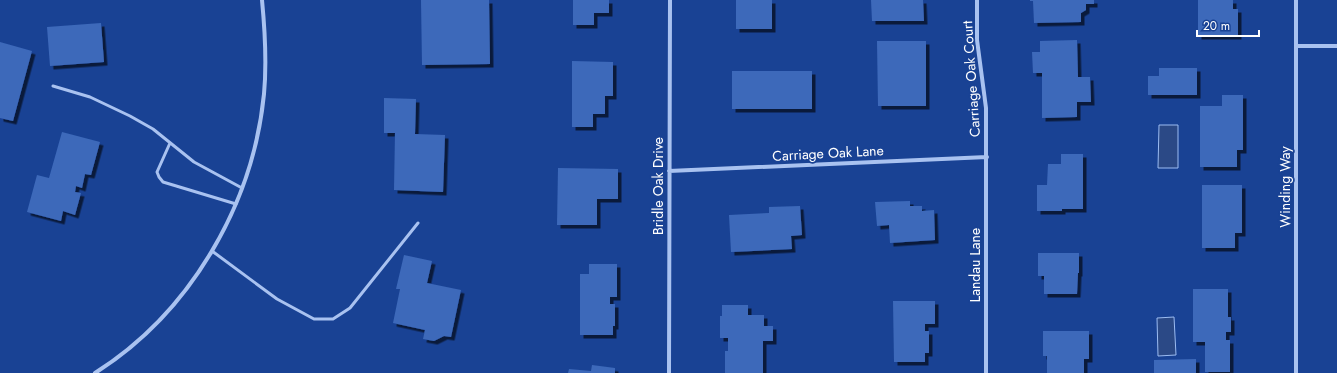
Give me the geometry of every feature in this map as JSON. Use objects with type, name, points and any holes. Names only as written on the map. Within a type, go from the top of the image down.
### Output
[{"type":"street","points":[[95,373],[128,349],[152,328],[174,304],[212,251],[236,204],[252,157],[260,126],[264,94],[266,54],[262,0]]},
{"type":"street","name":"Bridle Oak Drive","points":[[669,373],[670,0]]},
{"type":"street","name":"Carriage Oak Court","points":[[977,0],[977,40],[986,108],[987,157]]},
{"type":"street","name":"Winding Way","points":[[1296,0],[1296,373]]},
{"type":"street","points":[[1296,46],[1337,46]]},
{"type":"street","name":"Carriage Oak Lane","points":[[670,171],[987,157]]},
{"type":"street","name":"Landau Lane","points":[[986,373],[987,157]]},
{"type":"lane","points":[[53,86],[90,97],[153,129],[194,162],[242,188]]},
{"type":"lane","points":[[170,143],[157,172],[163,182],[236,204]]},
{"type":"lane","points":[[212,251],[277,299],[314,319],[333,319],[350,308],[418,224]]},
{"type":"water","points":[[1159,125],[1178,125],[1178,168],[1158,168]]},
{"type":"water","points":[[1174,317],[1176,355],[1158,356],[1157,318]]},
{"type":"building","points":[[421,0],[489,0],[490,64],[422,65]]},
{"type":"building","points":[[573,0],[609,0],[609,13],[594,13],[594,25],[573,25]]},
{"type":"building","points":[[736,0],[772,0],[772,29],[736,29]]},
{"type":"building","points":[[871,0],[923,0],[924,21],[872,21]]},
{"type":"building","points":[[1030,0],[1094,0],[1094,4],[1086,4],[1086,10],[1081,13],[1081,22],[1034,23],[1033,1]]},
{"type":"building","points":[[1198,0],[1233,0],[1233,9],[1238,9],[1238,36],[1198,36]]},
{"type":"building","points":[[101,23],[104,62],[50,66],[47,27]]},
{"type":"building","points":[[1077,40],[1078,77],[1090,77],[1091,102],[1077,102],[1077,117],[1042,118],[1042,73],[1033,73],[1032,52],[1040,52],[1040,41]]},
{"type":"building","points":[[877,41],[926,41],[926,106],[878,106]]},
{"type":"building","points":[[0,42],[32,51],[13,121],[0,118]]},
{"type":"building","points":[[572,61],[613,62],[613,96],[605,96],[605,114],[593,114],[593,127],[572,127]]},
{"type":"building","points":[[1159,68],[1197,68],[1197,95],[1148,95],[1148,76],[1159,76]]},
{"type":"building","points":[[732,71],[812,71],[812,109],[732,109]]},
{"type":"building","points":[[1222,95],[1243,95],[1243,150],[1237,150],[1237,167],[1200,167],[1200,106],[1222,106]]},
{"type":"building","points":[[384,98],[416,99],[415,134],[445,135],[443,192],[394,190],[395,133],[384,133]]},
{"type":"building","points":[[62,132],[100,142],[91,175],[85,174],[82,188],[76,186],[75,192],[81,193],[75,215],[63,211],[61,221],[27,212],[37,175],[49,178]]},
{"type":"building","points":[[1061,154],[1083,154],[1083,209],[1037,211],[1037,185],[1047,185],[1048,164],[1061,164]]},
{"type":"building","points":[[558,168],[618,169],[618,199],[597,199],[597,225],[557,225]]},
{"type":"building","points":[[1202,185],[1242,185],[1242,233],[1235,233],[1235,248],[1202,248]]},
{"type":"building","points":[[910,201],[910,206],[922,206],[922,211],[934,210],[935,240],[890,243],[889,225],[877,226],[875,202]]},
{"type":"building","points":[[800,206],[802,235],[791,236],[792,249],[731,252],[729,215],[769,213],[769,207]]},
{"type":"building","points":[[1038,253],[1079,253],[1077,294],[1044,294],[1044,276],[1038,276]]},
{"type":"building","points":[[404,255],[432,261],[427,283],[461,290],[451,337],[444,336],[434,341],[423,339],[425,330],[393,323],[400,289],[396,289]]},
{"type":"building","points":[[589,264],[617,264],[617,297],[610,297],[610,304],[615,304],[615,326],[613,326],[613,335],[580,335],[580,274],[589,274]]},
{"type":"building","points":[[1193,289],[1228,289],[1228,317],[1231,317],[1231,332],[1226,332],[1226,340],[1230,340],[1230,372],[1205,372],[1205,342],[1193,342]]},
{"type":"building","points":[[893,301],[935,301],[935,324],[925,324],[925,331],[929,331],[929,353],[925,353],[925,362],[894,362]]},
{"type":"building","points":[[722,305],[748,305],[748,315],[764,315],[764,326],[773,326],[773,341],[763,341],[763,373],[725,373],[725,351],[728,351],[728,338],[720,338],[720,316],[722,316]]},
{"type":"building","points":[[1043,331],[1089,331],[1089,359],[1084,359],[1084,373],[1047,373],[1047,356],[1043,356]]},
{"type":"building","points":[[1196,359],[1196,373],[1154,373],[1154,360]]},
{"type":"building","points":[[592,365],[615,368],[615,373],[568,373],[569,369],[591,371]]}]
